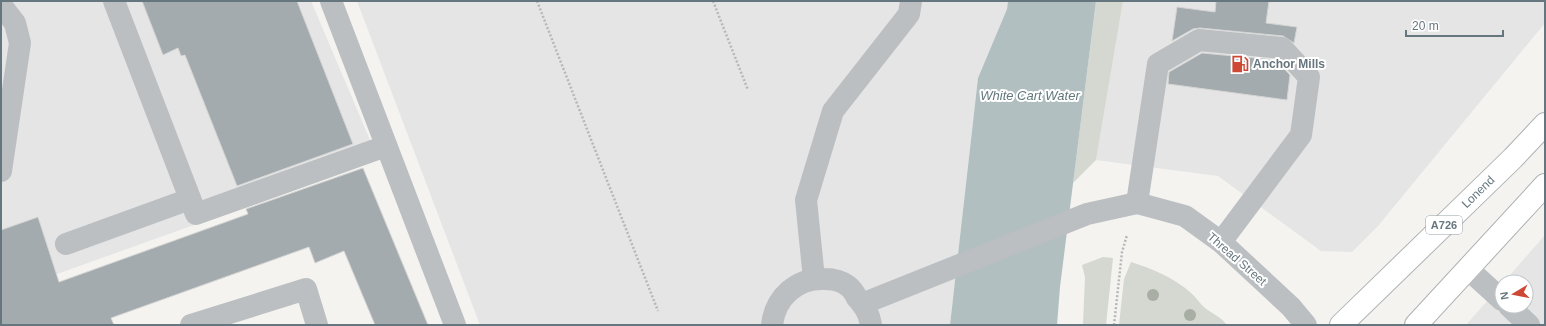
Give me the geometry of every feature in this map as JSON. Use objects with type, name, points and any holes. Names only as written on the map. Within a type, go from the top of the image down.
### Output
[{"type":"main road","name":"Lonend","points":[[1341,325],[1513,158],[1545,124]]},
{"type":"main road","points":[[1416,325],[1545,185]]},
{"type":"street","points":[[114,1],[196,214],[386,146]]},
{"type":"street","points":[[331,1],[455,325]]},
{"type":"street","points":[[814,279],[806,200],[833,111],[909,14],[911,1]]},
{"type":"street","points":[[1,5],[15,23],[20,43],[1,171]]},
{"type":"street","points":[[1137,203],[1158,64],[1199,40],[1282,48],[1309,77],[1301,135],[1221,242]]},
{"type":"street","points":[[66,244],[190,199]]},
{"type":"street","name":"Thread Street","points":[[872,300],[1087,214],[1137,203],[1185,216],[1221,242],[1291,307],[1306,325]]},
{"type":"street","points":[[1468,269],[1494,293]]},
{"type":"street","points":[[772,325],[774,315],[781,299],[793,287],[814,279],[832,279],[848,286],[872,300],[869,313],[871,325]]},
{"type":"street","points":[[191,325],[306,289],[317,325]]},
{"type":"street","points":[[1517,314],[1529,325]]},
{"type":"path","points":[[537,1],[658,311]]},
{"type":"path","points":[[713,1],[748,90]]},
{"type":"path","points":[[1114,325],[1122,252],[1137,203]]},
{"type":"shaded area","points":[[1,1],[311,1],[378,159],[57,274],[1,325]]},
{"type":"shaded area","points":[[357,1],[1008,1],[1007,9],[978,78],[950,325],[480,325]]},
{"type":"shaded area","points":[[1096,1],[1123,1],[1096,160],[1073,183]]},
{"type":"shaded area","points":[[1123,1],[1545,1],[1545,23],[1378,226],[1352,252],[1321,251],[1218,176],[1096,160]]},
{"type":"shaded area","points":[[1545,235],[1545,325],[1466,325],[1494,293],[1494,314],[1534,314],[1534,274],[1511,274]]},
{"type":"shaded area","points":[[1103,257],[1113,258],[1106,325],[1083,325],[1085,277],[1082,265]]},
{"type":"shaded area","points":[[1131,262],[1155,271],[1177,282],[1193,295],[1201,305],[1220,318],[1227,325],[1119,325],[1124,279]]},
{"type":"water","name":"White Cart Water","points":[[1008,1],[1096,1],[1060,287],[1057,325],[950,325],[978,78],[1007,9]]},
{"type":"building","points":[[142,1],[297,1],[353,144],[237,186],[185,55],[181,56],[178,48],[163,55]]},
{"type":"building","points":[[1216,1],[1269,1],[1266,23],[1297,27],[1294,43],[1283,36],[1200,28],[1193,29],[1172,41],[1177,7],[1215,12]]},
{"type":"building","points":[[1202,53],[1276,60],[1290,75],[1287,100],[1168,84],[1169,72]]},
{"type":"building","points":[[363,168],[428,325],[375,325],[344,251],[315,263],[309,247],[111,318],[114,325],[1,325],[1,230],[38,217],[59,282],[248,214],[246,209]]},
{"type":"place","name":"Anchor Mills","points":[[1240,64]]}]
